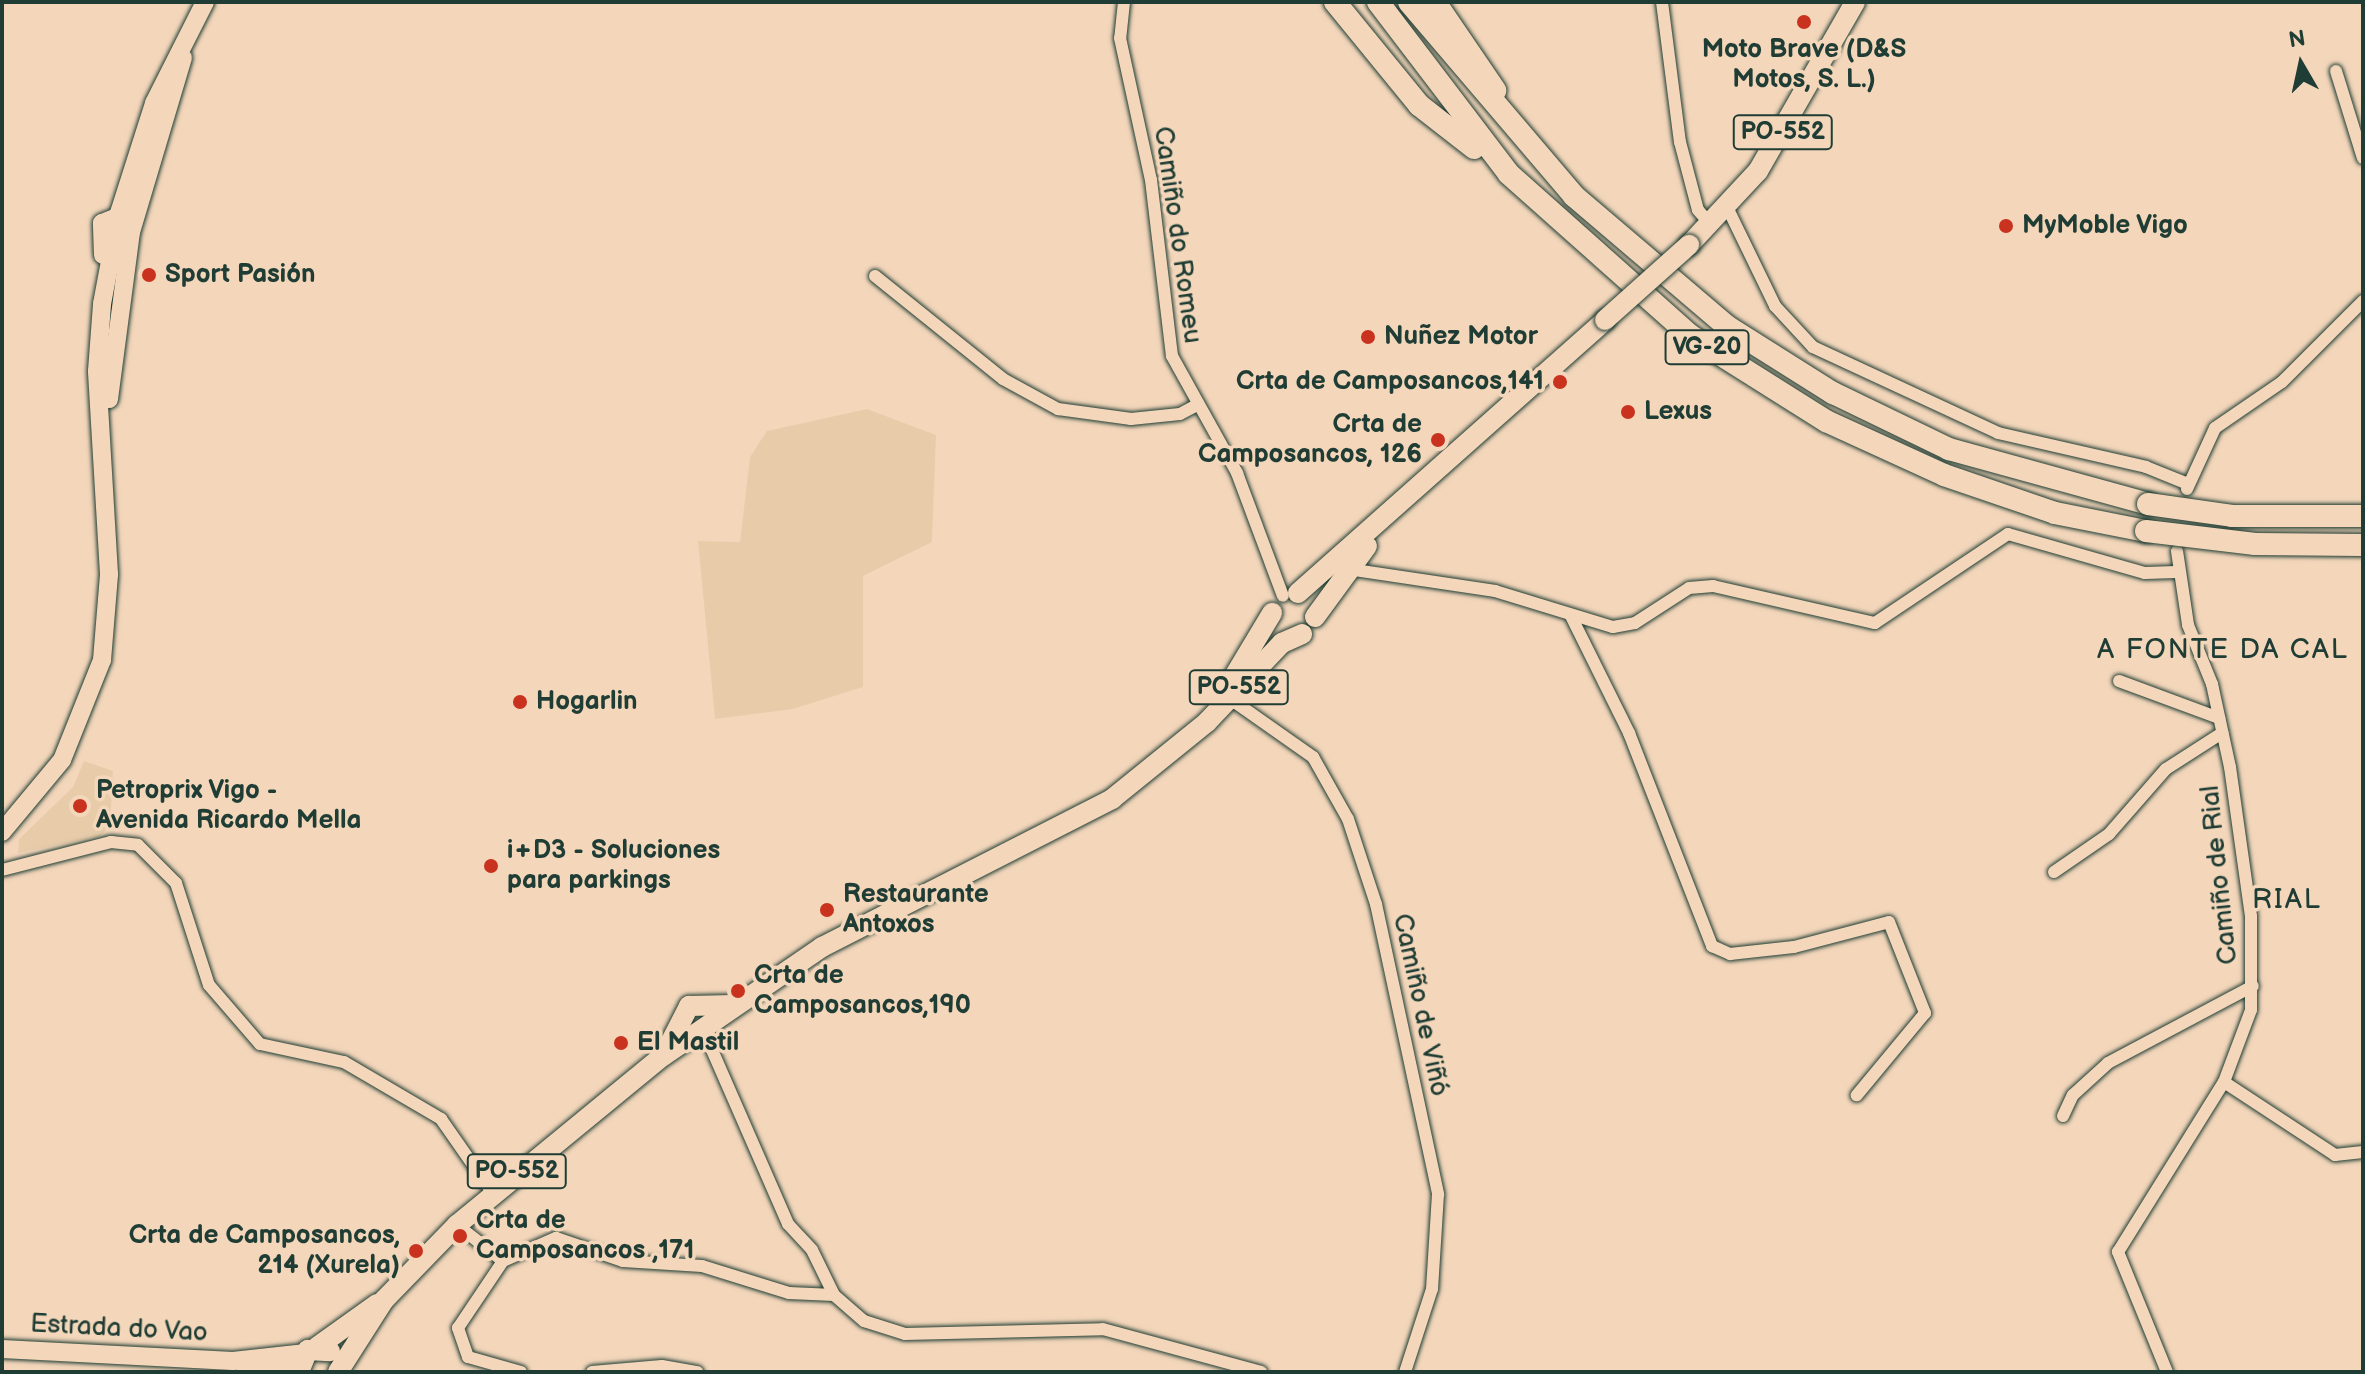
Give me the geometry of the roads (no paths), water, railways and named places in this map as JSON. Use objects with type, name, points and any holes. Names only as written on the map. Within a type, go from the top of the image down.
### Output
[{"type":"highway","points":[[1335,2],[1419,105],[1509,174]]},
{"type":"highway","name":"VG-20","points":[[1378,2],[1509,174],[1691,336],[1826,421],[2002,495],[2146,531],[2255,544],[2363,545]]},
{"type":"highway","name":"VG-20","points":[[1409,2],[1574,196],[1728,327],[1833,393],[1949,449],[2148,504],[2232,516],[2363,516]]},
{"type":"highway","points":[[1435,2],[1491,85],[1565,173],[1574,196]]},
{"type":"main road","points":[[2,832],[62,760],[102,660],[109,590],[103,444],[107,326],[116,225],[148,121],[205,2]]},
{"type":"main road","name":"PO-552","points":[[1178,744],[1222,694],[1284,601],[1408,496],[1728,209],[1789,122],[1855,2]]},
{"type":"main road","points":[[107,326],[188,36]]},
{"type":"main road","points":[[116,225],[156,145]]},
{"type":"main road","name":"PO-552","points":[[307,1358],[384,1300],[492,1192],[663,1056],[694,1017],[733,1005],[840,937],[1079,821],[1178,744],[1229,698],[1282,643],[1308,626],[1354,571],[1408,496]]},
{"type":"main road","points":[[1284,601],[1313,605],[1308,626]]},
{"type":"main road","name":"PO-552","points":[[1284,601],[1281,632],[1308,626]]},
{"type":"main road","name":"PO-552","points":[[338,1372],[384,1300]]},
{"type":"main road","name":"Estrada do Vao","points":[[2,1349],[233,1361],[307,1358]]},
{"type":"main road","name":"PO-552","points":[[307,1358],[332,1353],[338,1372]]},
{"type":"main road","name":"Estrada do Vao","points":[[233,1361],[272,1371],[291,1372]]},
{"type":"street","name":"Camiño do Romeu","points":[[1124,2],[1120,38],[1151,180],[1168,338],[1197,405],[1258,518],[1284,601]]},
{"type":"street","points":[[1662,2],[1680,142],[1698,210],[1711,225]]},
{"type":"street","points":[[2336,71],[2363,158]]},
{"type":"street","points":[[1728,209],[1775,306],[1813,347],[1998,433],[2146,467],[2187,488],[2215,428],[2282,382],[2363,301]]},
{"type":"street","points":[[875,276],[1003,379],[1058,409],[1131,419],[1180,414],[1197,405]]},
{"type":"street","points":[[1354,571],[1495,591],[1571,616],[1623,627],[1689,588],[1713,586],[1875,623],[2008,534],[2145,573],[2176,572]]},
{"type":"street","name":"Camiño de Rial","points":[[2167,1372],[2118,1252],[2224,1082],[2253,986],[2249,893],[2222,733],[2176,572],[2177,551]]},
{"type":"street","points":[[1571,616],[1614,699],[1712,946],[1730,954],[1794,947],[1889,922],[1925,1013],[1857,1095]]},
{"type":"street","points":[[2119,681],[2219,718]]},
{"type":"street","name":"Camiño de Viñó","points":[[1229,698],[1313,757],[1348,819],[1376,904],[1438,1194],[1432,1289],[1405,1372]]},
{"type":"street","points":[[2054,872],[2109,834],[2166,769],[2222,733]]},
{"type":"street","points":[[2,870],[111,842],[138,845],[176,883],[214,994],[260,1044],[344,1062],[441,1119],[492,1192]]},
{"type":"street","points":[[2063,1116],[2073,1095],[2108,1063],[2253,986]]},
{"type":"street","points":[[694,1017],[788,1224],[812,1250],[834,1295],[885,1331],[1103,1329],[1261,1372]]},
{"type":"street","points":[[2224,1082],[2335,1155],[2363,1152]]},
{"type":"street","points":[[457,1225],[503,1261]]},
{"type":"street","points":[[521,1372],[468,1357],[456,1336],[503,1261],[556,1238],[623,1261],[702,1266],[789,1293],[834,1295]]},
{"type":"street","points":[[592,1372],[697,1372]]},
{"type":"place","name":"Moto Brave (D&S Motos, S. L.)","points":[[1804,22]]},
{"type":"place","name":"MyMoble Vigo","points":[[2006,226]]},
{"type":"place","name":"Sport Pasión","points":[[149,275]]},
{"type":"place","name":"Nuñez Motor","points":[[1368,337]]},
{"type":"place","name":"Crta de Camposancos,141","points":[[1560,382]]},
{"type":"place","name":"Lexus","points":[[1628,412]]},
{"type":"place","name":"Crta de Camposancos, 126","points":[[1438,440]]},
{"type":"place","name":"Hogarlin","points":[[520,702]]},
{"type":"place","name":"Petroprix Vigo - Avenida Ricardo Mella","points":[[80,806]]},
{"type":"place","name":"i+D3 - Soluciones para parkings","points":[[491,866]]},
{"type":"place","name":"Restaurante Antoxos","points":[[827,910]]},
{"type":"place","name":"Crta de Camposancos,190","points":[[738,991]]},
{"type":"place","name":"El Mastil","points":[[621,1043]]},
{"type":"place","name":"Crta de Camposancos ,171","points":[[460,1236]]},
{"type":"place","name":"Crta de Camposancos, 214 (Xurela)","points":[[416,1251]]},
{"type":"district","name":"A FONTE DA CAL","points":[[2223,650]]},
{"type":"district","name":"RIAL","points":[[2287,900]]}]
